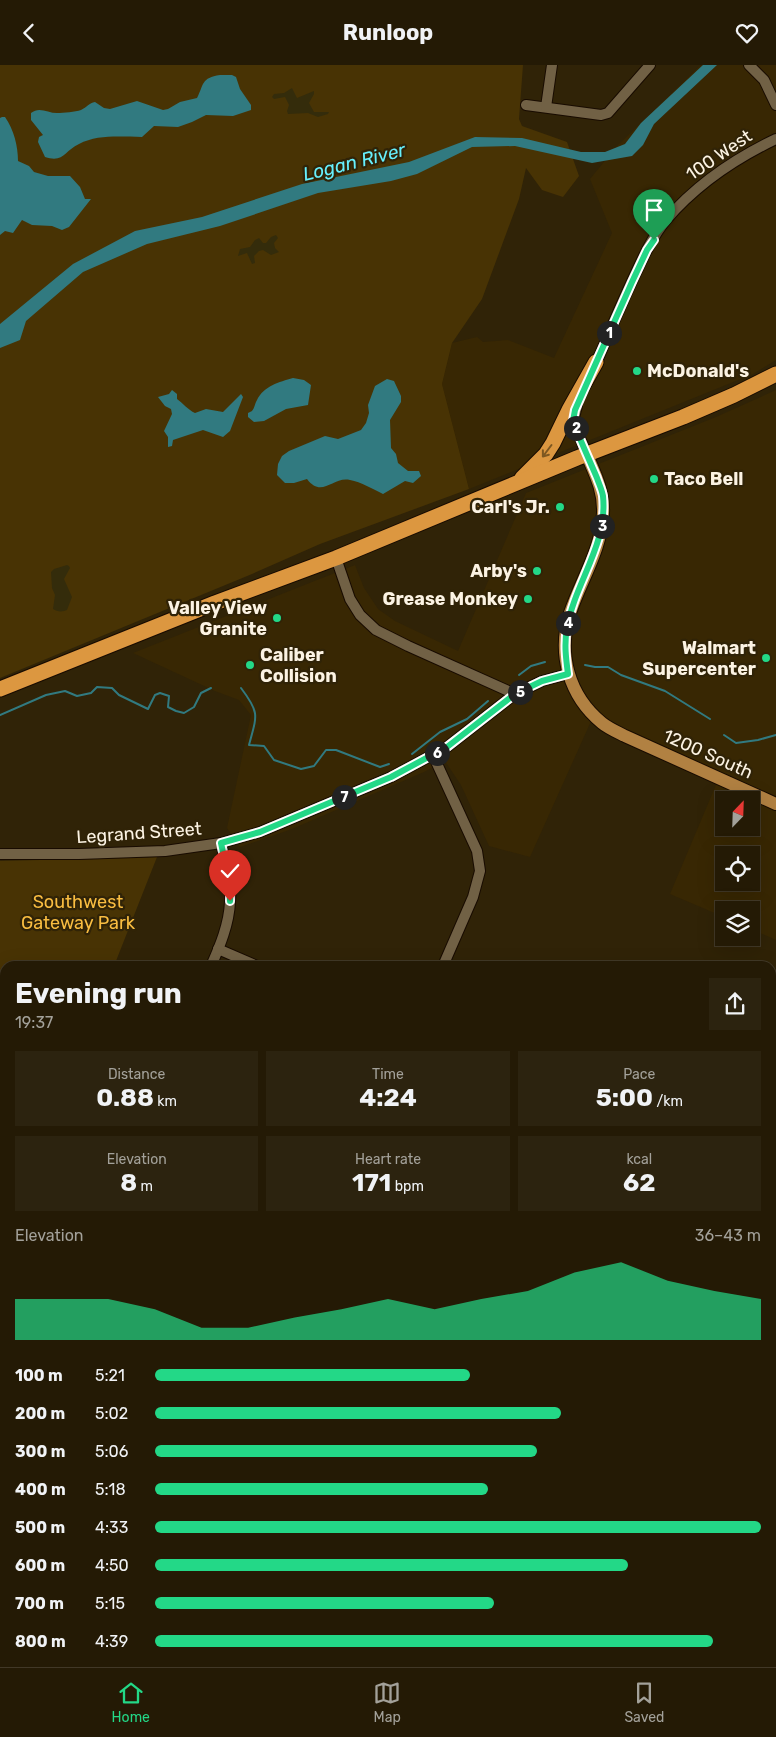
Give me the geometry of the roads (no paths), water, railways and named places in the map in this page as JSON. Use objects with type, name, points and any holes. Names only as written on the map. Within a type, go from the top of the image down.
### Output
[{"type":"highway","points":[[517,484],[546,454],[568,409],[596,362]]},
{"type":"highway","points":[[0,689],[215,603],[336,558],[683,417],[776,374]]},
{"type":"main road","name":"100 West","points":[[587,455],[603,494],[603,514],[601,533],[594,556],[570,613],[566,630],[565,651],[568,674],[576,693],[586,709],[603,724],[625,736]]},
{"type":"main road","name":"1200 South","points":[[625,736],[776,804]]},
{"type":"street","points":[[546,107],[552,65]]},
{"type":"street","points":[[526,105],[601,115],[608,113],[650,65]]},
{"type":"street","points":[[749,65],[764,80],[776,105]]},
{"type":"street","name":"100 West","points":[[587,455],[573,421],[575,410],[647,250],[665,222],[690,195],[730,164],[776,139]]},
{"type":"street","points":[[336,558],[350,599],[360,615],[376,630],[515,694]]},
{"type":"street","name":"Legrand Street","points":[[0,854],[79,854],[155,851],[221,843],[260,832],[391,777],[447,747],[515,694],[542,681],[568,674]]},
{"type":"street","points":[[433,755],[477,851],[480,871],[473,897],[445,961]]},
{"type":"street","points":[[213,961],[227,923],[230,901],[230,885],[221,843]]},
{"type":"street","points":[[218,949],[246,961]]},
{"type":"water","points":[[703,65],[717,65],[654,124],[643,145],[632,156],[592,163],[515,146],[472,147],[417,174],[391,181],[318,193],[220,226],[147,244],[83,272],[26,321],[20,340],[0,348],[0,324],[73,264],[135,231],[202,217],[302,184],[409,162],[475,137],[522,138],[581,152],[605,152],[625,144],[641,123]]},
{"type":"water","points":[[220,75],[236,77],[240,89],[251,105],[251,110],[233,116],[206,115],[178,127],[154,126],[142,137],[94,139],[79,144],[64,155],[56,158],[45,157],[38,142],[39,137],[43,135],[31,120],[31,113],[37,110],[57,113],[73,112],[95,102],[104,108],[110,109],[137,101],[163,110],[168,109],[180,102],[197,98],[206,80]]},
{"type":"water","points":[[5,117],[13,133],[18,161],[29,166],[34,172],[48,176],[70,176],[80,187],[85,199],[91,199],[69,227],[62,230],[52,226],[32,225],[22,220],[13,233],[5,231],[0,235],[0,118]]},
{"type":"water","points":[[293,378],[304,380],[311,385],[308,405],[286,409],[264,421],[254,422],[248,417],[248,413],[252,411],[264,391],[277,383]]},
{"type":"water","points":[[387,379],[394,381],[401,396],[401,402],[390,420],[391,448],[396,454],[398,463],[408,471],[419,471],[421,476],[413,483],[405,481],[383,494],[350,480],[338,481],[318,487],[312,485],[307,479],[294,483],[285,483],[277,475],[278,464],[282,456],[289,451],[325,436],[338,439],[361,430],[366,423],[369,413],[368,405],[375,386]]},
{"type":"water","points":[[172,390],[177,394],[177,399],[195,413],[206,409],[223,412],[241,394],[243,397],[230,431],[223,437],[203,430],[173,440],[172,446],[168,447],[168,437],[164,431],[172,414],[171,409],[165,406],[158,397],[169,394]]},
{"type":"waterway","points":[[519,675],[531,666],[545,662]]},
{"type":"waterway","points":[[585,665],[608,667],[621,675],[665,691],[710,719]]},
{"type":"waterway","points":[[0,715],[46,695],[65,691],[77,696],[91,693],[97,687],[112,688],[119,695],[148,709],[155,695],[160,693],[169,696],[168,707],[184,713],[194,707],[201,693],[211,688]]},
{"type":"waterway","points":[[241,688],[251,703],[255,715],[249,745],[264,746],[274,760],[301,769],[314,766],[326,750],[336,750],[380,767],[389,764]]},
{"type":"waterway","points":[[412,754],[440,732],[467,719],[488,701]]},
{"type":"waterway","points":[[724,735],[736,743],[776,735]]},
{"type":"place","name":"McDonald's","points":[[637,371]]},
{"type":"place","name":"Taco Bell","points":[[654,479]]},
{"type":"place","name":"Carl's Jr.","points":[[560,507]]},
{"type":"place","name":"Arby's","points":[[537,571]]},
{"type":"place","name":"Grease Monkey","points":[[528,599]]},
{"type":"place","name":"Valley View Granite","points":[[277,618]]},
{"type":"place","name":"Walmart Supercenter","points":[[766,658]]},
{"type":"place","name":"Caliber Collision","points":[[250,665]]},
{"type":"water label","name":"Logan River","points":[[354,162]]},
{"type":"park label","name":"Southwest Gateway Park","points":[[78,912]]}]
